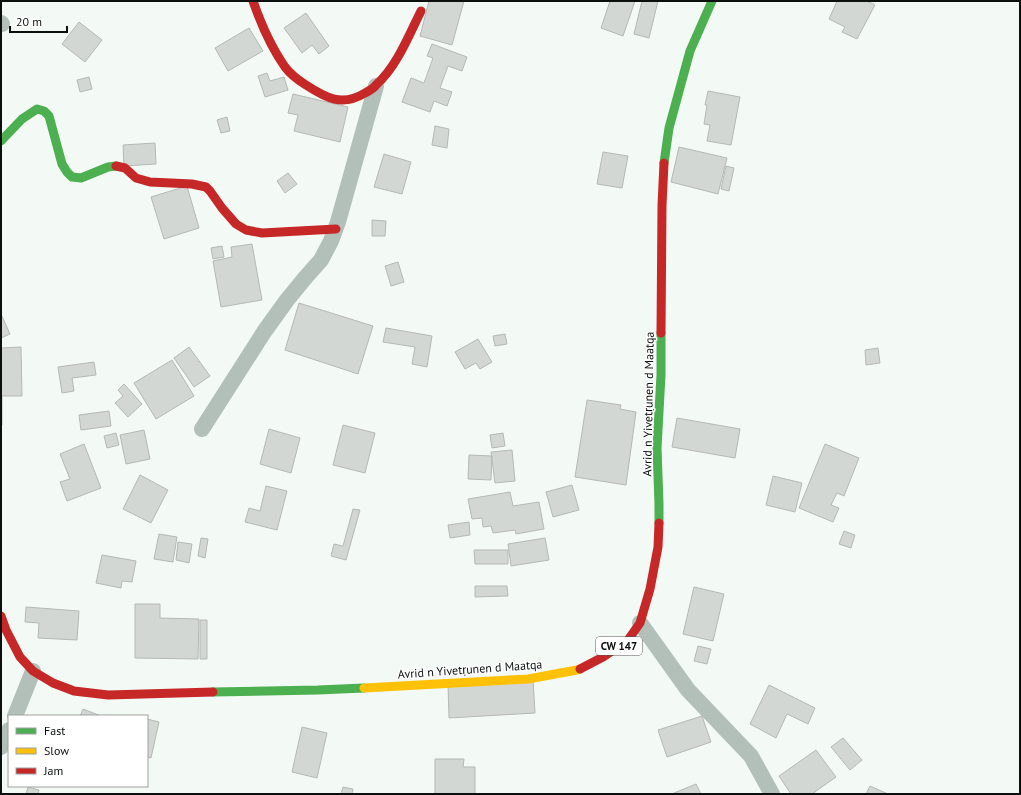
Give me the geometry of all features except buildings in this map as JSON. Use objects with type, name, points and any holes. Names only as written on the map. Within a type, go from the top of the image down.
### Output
[{"type":"main road","points":[[253,1],[267,35],[280,59],[292,75],[323,96],[334,100],[347,101],[362,96],[376,86],[394,63],[421,11]]},
{"type":"main road","name":"Avrid n Yivetṛunen d Maatqa","points":[[1,616],[6,630],[20,657],[33,671],[53,683],[74,691],[108,695],[318,690],[528,679],[577,670],[628,640],[640,623],[650,589],[658,547],[659,504],[657,448],[661,375],[662,206],[664,165],[669,128],[690,51],[712,1]]},
{"type":"main road","points":[[1,141],[13,128],[31,112],[37,109],[44,111],[49,116],[62,164],[72,177],[81,178],[108,167],[116,166],[125,168],[136,178],[150,182],[192,184],[206,187],[236,224],[246,230],[262,234],[336,229]]},
{"type":"street","points":[[202,429],[273,319],[304,278],[322,260],[336,229],[358,155],[376,86]]},
{"type":"street","points":[[640,623],[688,690],[751,756],[772,794]]},
{"type":"street","points":[[15,715],[33,671]]},
{"type":"street","points":[[1,747],[8,732]]},
{"type":"traffic: fast","points":[[664,163],[669,128],[690,51],[712,1]]},
{"type":"traffic: fast","points":[[1,141],[22,119],[37,109],[44,111],[49,116],[62,164],[72,177],[81,178],[108,167],[116,166]]},
{"type":"traffic: fast","points":[[659,523],[657,448],[661,375],[661,333]]},
{"type":"traffic: fast","points":[[213,692],[364,688]]},
{"type":"traffic: slow","points":[[364,688],[528,679],[580,669]]},
{"type":"traffic: jam","points":[[253,1],[263,27],[287,70],[297,79],[320,94],[341,100],[357,97],[367,92],[384,77],[397,59],[421,11]]},
{"type":"traffic: jam","points":[[661,333],[662,205],[664,163]]},
{"type":"traffic: jam","points":[[116,166],[125,168],[136,178],[150,182],[192,184],[206,187],[236,224],[246,230],[262,233],[336,229]]},
{"type":"traffic: jam","points":[[580,669],[603,657],[628,640],[640,623],[650,589],[658,547],[659,523]]},
{"type":"traffic: jam","points":[[1,616],[6,630],[20,657],[33,671],[53,683],[74,691],[108,695],[213,692]]}]
